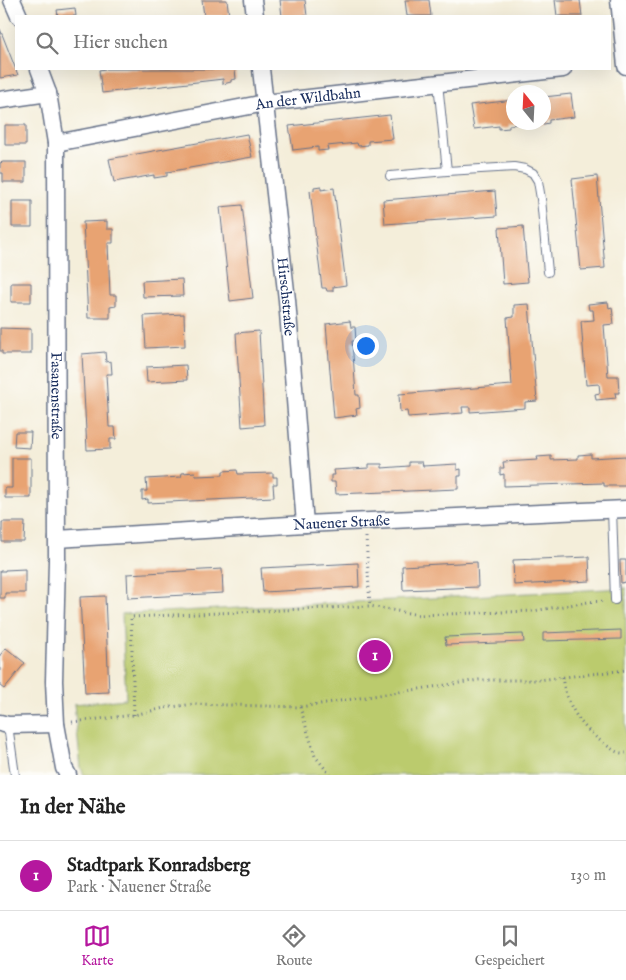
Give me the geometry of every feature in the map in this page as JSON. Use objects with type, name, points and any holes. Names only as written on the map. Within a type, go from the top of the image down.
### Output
[{"type":"street","points":[[12,0],[19,15]]},
{"type":"street","points":[[253,0],[255,15]]},
{"type":"street","points":[[619,0],[626,66]]},
{"type":"street","points":[[611,63],[626,62]]},
{"type":"street","name":"Fasanenstraße","points":[[39,70],[48,93],[56,143],[57,539],[54,681],[56,724],[64,768],[68,775]]},
{"type":"street","name":"Hirschstraße","points":[[261,70],[287,300],[304,524]]},
{"type":"street","name":"An der Wildbahn","points":[[56,143],[265,103],[554,70]]},
{"type":"street","points":[[0,100],[48,93]]},
{"type":"street","name":"Nauener Straße","points":[[57,539],[304,524],[619,509]]},
{"type":"street","points":[[4,724],[56,724]]},
{"type":"lane","points":[[438,83],[447,171]]},
{"type":"lane","points":[[390,176],[514,167],[533,173],[538,181],[541,198],[548,272]]},
{"type":"lane","points":[[616,600],[619,509]]},
{"type":"lane","points":[[4,724],[15,775]]},
{"type":"path","points":[[366,521],[370,606]]},
{"type":"path","points":[[134,715],[131,617],[370,606],[419,615],[533,611],[588,602],[616,600]]},
{"type":"path","points":[[56,724],[134,715],[194,704],[300,707],[479,680],[538,680],[626,670]]},
{"type":"path","points":[[562,678],[568,701],[578,719],[596,738],[619,754],[626,753]]},
{"type":"path","points":[[300,707],[315,756],[330,775]]},
{"type":"green space","points":[[626,588],[626,775],[84,775],[81,768],[74,704],[126,699],[122,614]]},
{"type":"building","points":[[202,0],[227,0],[229,15],[204,15]]},
{"type":"building","points":[[280,0],[305,0],[307,15],[282,15]]},
{"type":"building","points":[[405,0],[429,0],[431,15],[407,15]]},
{"type":"building","points":[[555,0],[580,0],[582,15],[557,15]]},
{"type":"building","points":[[75,8],[76,15],[58,15],[57,10]]},
{"type":"building","points":[[0,29],[18,75],[0,78]]},
{"type":"building","points":[[99,70],[235,70],[236,79],[223,84],[223,79],[102,93]]},
{"type":"building","points":[[571,94],[574,117],[551,120],[551,96]]},
{"type":"building","points":[[506,101],[506,128],[499,129],[499,126],[474,129],[470,105]]},
{"type":"building","points":[[390,115],[393,139],[368,141],[368,145],[358,146],[357,143],[327,146],[328,150],[318,151],[318,147],[293,150],[289,126]]},
{"type":"building","points":[[5,125],[26,125],[26,145],[5,145]]},
{"type":"building","points":[[247,134],[252,157],[167,172],[167,176],[154,178],[154,175],[114,182],[109,159]]},
{"type":"building","points":[[26,162],[26,182],[3,182],[3,173],[0,173],[0,163]]},
{"type":"building","points":[[597,176],[605,268],[581,270],[572,179]]},
{"type":"building","points":[[321,186],[321,190],[334,188],[346,285],[333,287],[333,291],[327,291],[326,288],[322,288],[310,191],[314,190],[314,187]]},
{"type":"building","points":[[495,191],[497,216],[385,224],[383,200]]},
{"type":"building","points":[[12,201],[32,201],[32,227],[12,227]]},
{"type":"building","points":[[242,205],[253,298],[230,301],[220,207]]},
{"type":"building","points":[[107,221],[107,229],[113,229],[113,243],[108,243],[110,295],[116,295],[116,306],[110,307],[110,318],[88,318],[83,222]]},
{"type":"building","points":[[523,226],[528,282],[503,284],[499,228]]},
{"type":"building","points":[[182,279],[183,296],[143,297],[142,281]]},
{"type":"building","points":[[11,283],[31,283],[31,302],[11,302]]},
{"type":"building","points":[[608,302],[609,308],[612,307],[614,324],[604,325],[608,376],[618,376],[619,393],[615,393],[616,398],[596,400],[595,394],[600,393],[599,384],[586,385],[581,321],[594,320],[593,310],[589,310],[588,304]]},
{"type":"building","points":[[529,304],[537,401],[525,402],[525,408],[470,412],[470,407],[462,407],[463,413],[408,417],[407,411],[400,412],[399,394],[512,385],[507,318],[514,317],[514,305]]},
{"type":"building","points":[[184,314],[185,346],[146,348],[144,316]]},
{"type":"building","points":[[350,321],[351,327],[355,327],[356,341],[352,341],[356,395],[359,395],[360,408],[356,409],[357,415],[334,418],[326,324]]},
{"type":"building","points":[[0,328],[31,329],[31,354],[2,354],[2,351],[0,351]]},
{"type":"building","points":[[259,331],[264,425],[242,427],[236,333]]},
{"type":"building","points":[[105,352],[106,362],[111,361],[112,374],[106,374],[109,427],[115,427],[116,439],[110,439],[110,449],[87,450],[82,354]]},
{"type":"building","points":[[186,365],[187,380],[147,382],[146,367]]},
{"type":"building","points":[[15,432],[31,432],[30,448],[14,447]]},
{"type":"building","points":[[591,454],[591,458],[626,456],[626,486],[604,486],[604,483],[504,486],[504,474],[500,475],[500,468],[504,468],[503,462],[538,460],[537,457],[551,456],[551,460],[578,459],[578,455]]},
{"type":"building","points":[[12,458],[31,458],[31,498],[5,498],[5,488],[12,488]]},
{"type":"building","points":[[409,462],[422,462],[423,466],[457,464],[457,470],[461,469],[461,476],[458,476],[458,489],[336,494],[335,482],[331,482],[331,475],[335,475],[334,470],[369,468],[369,464],[382,464],[382,468],[409,466]]},
{"type":"building","points":[[237,470],[238,474],[273,473],[273,477],[277,477],[277,484],[273,484],[274,497],[148,503],[148,499],[142,500],[142,491],[147,491],[146,479],[181,477],[182,473],[195,472],[196,476],[223,475],[223,471]]},
{"type":"building","points":[[2,522],[25,522],[24,542],[2,542]]},
{"type":"building","points":[[589,557],[590,581],[514,585],[513,560]]},
{"type":"building","points":[[620,560],[626,560],[626,582],[621,583]]},
{"type":"building","points":[[477,562],[478,587],[403,590],[402,566]]},
{"type":"building","points":[[358,563],[359,587],[263,592],[261,568]]},
{"type":"building","points":[[25,569],[25,593],[5,593],[5,598],[0,598],[0,571]]},
{"type":"building","points":[[222,569],[223,593],[128,598],[127,574]]},
{"type":"building","points":[[105,596],[109,692],[85,693],[80,597]]},
{"type":"building","points":[[621,630],[621,639],[543,641],[543,633]]},
{"type":"building","points":[[523,634],[524,642],[446,645],[445,637]]},
{"type":"building","points":[[6,648],[25,663],[4,689],[0,686],[0,655]]},
{"type":"place","name":"Stadtpark Konradsberg","points":[[375,656]]}]
